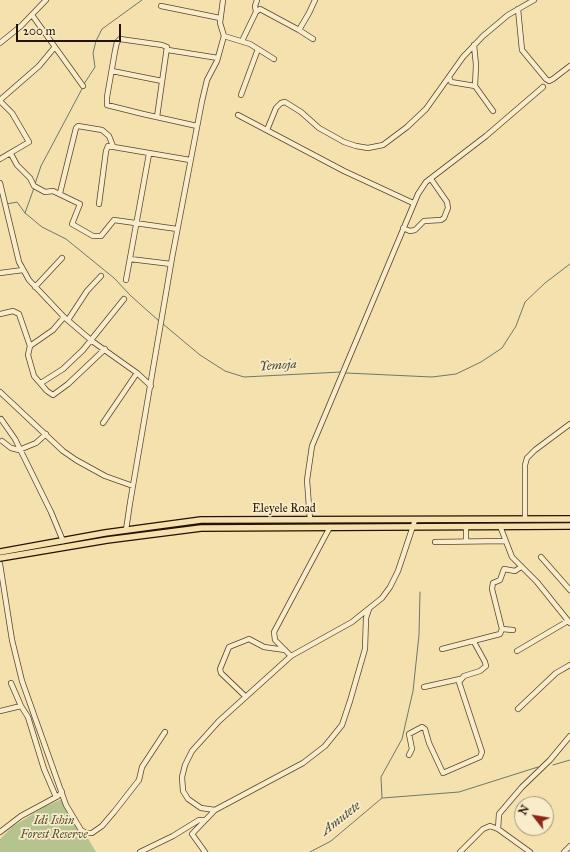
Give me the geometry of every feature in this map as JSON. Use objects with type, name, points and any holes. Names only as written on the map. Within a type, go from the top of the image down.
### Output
[{"type":"main road","name":"Eleyele Road","points":[[0,558],[107,540],[201,528],[330,527],[525,519],[570,519]]},
{"type":"main road","name":"Eleyele Road","points":[[0,552],[126,530],[201,520],[310,520],[466,526],[570,526]]},
{"type":"main road","points":[[201,520],[201,528]]},
{"type":"street","points":[[0,43],[32,16],[46,0]]},
{"type":"street","points":[[126,530],[190,160],[205,85],[218,58],[224,36],[220,18],[223,0]]},
{"type":"street","points":[[242,41],[256,12],[255,8],[257,0]]},
{"type":"street","points":[[299,30],[310,13],[315,0]]},
{"type":"street","points":[[266,130],[276,108],[281,103],[285,102],[329,134],[356,146],[376,147],[391,140],[418,117],[435,98],[474,45],[499,22],[534,0]]},
{"type":"street","points":[[161,6],[220,18]]},
{"type":"street","points":[[256,12],[262,9],[313,39]]},
{"type":"street","points":[[518,9],[522,50],[546,79],[550,81],[554,79],[570,66]]},
{"type":"street","points":[[32,16],[83,86]]},
{"type":"street","points":[[224,36],[242,41],[274,59]]},
{"type":"street","points":[[197,126],[107,105],[106,101],[116,44],[120,39],[162,45],[167,47],[168,50],[218,58]]},
{"type":"street","points":[[474,45],[476,65],[475,86],[493,111]]},
{"type":"street","points":[[0,159],[11,154],[28,142],[12,113],[3,106],[0,100],[39,66],[54,48]]},
{"type":"street","points":[[241,95],[258,49]]},
{"type":"street","points":[[157,117],[168,50]]},
{"type":"street","points":[[112,71],[162,81]]},
{"type":"street","points":[[449,77],[451,82],[475,86]]},
{"type":"street","points":[[310,520],[307,480],[310,454],[315,439],[421,188],[486,136],[543,87]]},
{"type":"street","points":[[238,115],[344,171],[413,204]]},
{"type":"street","points":[[60,193],[76,128],[78,126],[102,130],[109,136],[113,146]]},
{"type":"street","points":[[99,204],[107,147],[113,146],[149,154],[190,160]]},
{"type":"street","points":[[11,154],[35,187],[45,192],[53,190],[80,204],[72,224],[93,236],[101,236],[114,220],[177,229]]},
{"type":"street","points":[[126,280],[149,154]]},
{"type":"street","points":[[403,228],[410,231],[415,230],[424,221],[441,220],[444,218],[448,208],[447,202],[431,179]]},
{"type":"street","points":[[0,183],[15,246],[23,270],[35,287],[66,318],[92,340],[137,373],[150,386]]},
{"type":"street","points":[[35,287],[62,258]]},
{"type":"street","points":[[130,259],[172,264]]},
{"type":"street","points":[[0,273],[23,270]]},
{"type":"street","points":[[30,346],[53,330],[66,318],[86,292],[101,276]]},
{"type":"street","points":[[41,383],[63,369],[92,340],[124,299]]},
{"type":"street","points":[[0,314],[13,311],[19,314],[30,346],[28,355],[34,376],[47,391],[53,395],[68,384],[105,349]]},
{"type":"street","points":[[103,424],[137,373]]},
{"type":"street","points":[[0,392],[76,460],[105,476],[133,486]]},
{"type":"street","points":[[0,419],[10,430],[51,512],[63,541]]},
{"type":"street","points":[[525,519],[525,465],[527,458],[546,441],[570,424]]},
{"type":"street","points":[[2,440],[11,448],[19,450],[36,444],[46,434]]},
{"type":"street","points":[[215,810],[201,808],[194,804],[186,796],[182,784],[185,765],[192,751],[203,738],[291,656],[352,622],[382,598],[390,587],[398,571],[415,523]]},
{"type":"street","points":[[466,526],[466,541]]},
{"type":"street","points":[[500,526],[508,553],[537,582],[569,622],[517,651]]},
{"type":"street","points":[[291,656],[275,640],[274,632],[330,527]]},
{"type":"street","points":[[435,542],[505,541]]},
{"type":"street","points":[[541,557],[570,590]]},
{"type":"street","points":[[0,564],[15,655],[37,725],[62,792],[56,797],[21,816],[0,832]]},
{"type":"street","points":[[442,649],[474,642],[500,634],[502,629],[492,589],[493,583],[500,580],[504,569],[515,571],[521,567]]},
{"type":"street","points":[[206,852],[192,834],[204,820],[215,810],[303,764],[318,753],[337,731],[346,714],[362,662],[366,640],[366,618],[370,609]]},
{"type":"street","points":[[502,629],[513,630]]},
{"type":"street","points":[[246,697],[221,673],[220,669],[229,647],[249,639],[264,647],[285,650]]},
{"type":"street","points":[[424,687],[460,679],[464,676],[480,671],[486,666],[474,642]]},
{"type":"street","points":[[518,709],[556,673],[570,665]]},
{"type":"street","points":[[409,755],[412,748],[409,734],[422,727],[425,729],[429,743],[443,773],[480,757],[482,752],[460,684],[460,679]]},
{"type":"street","points":[[11,683],[31,724],[44,769],[56,797]]},
{"type":"street","points":[[0,711],[21,706]]},
{"type":"street","points":[[60,786],[66,805],[78,828],[84,832],[92,833],[102,826],[139,780],[142,767],[165,732]]},
{"type":"street","points":[[498,829],[499,814],[522,787],[550,760],[570,736]]},
{"type":"street","points":[[140,852],[173,836],[199,820],[204,820]]},
{"type":"street","points":[[460,852],[483,829],[490,826],[498,829],[530,852]]},
{"type":"street","points":[[564,852],[570,846]]},
{"type":"green space","name":"Idi Ishin Forest Reserve","points":[[64,798],[96,852],[0,852],[0,839],[12,827],[44,807]]},
{"type":"waterway","points":[[84,84],[95,67],[93,53],[96,41],[102,29],[142,0]]},
{"type":"waterway","points":[[35,184],[41,166],[83,87]]},
{"type":"waterway","points":[[25,213],[34,188]]},
{"type":"waterway","name":"Yemoja","points":[[7,204],[17,202],[25,213],[42,227],[66,239],[114,278],[131,296],[159,321]]},
{"type":"waterway","name":"Yemoja","points":[[346,373],[432,377],[456,374],[481,362],[502,348],[516,326],[525,302],[545,283],[570,264]]},
{"type":"waterway","name":"Yemoja","points":[[163,324],[200,355],[225,371],[244,377],[341,372]]},
{"type":"waterway","points":[[382,798],[381,777],[402,739],[413,691],[419,635],[420,592]]},
{"type":"waterway","points":[[553,765],[570,760]]},
{"type":"waterway","points":[[383,798],[459,792],[538,767]]},
{"type":"waterway","name":"Amutete","points":[[310,852],[331,841],[382,798]]}]
